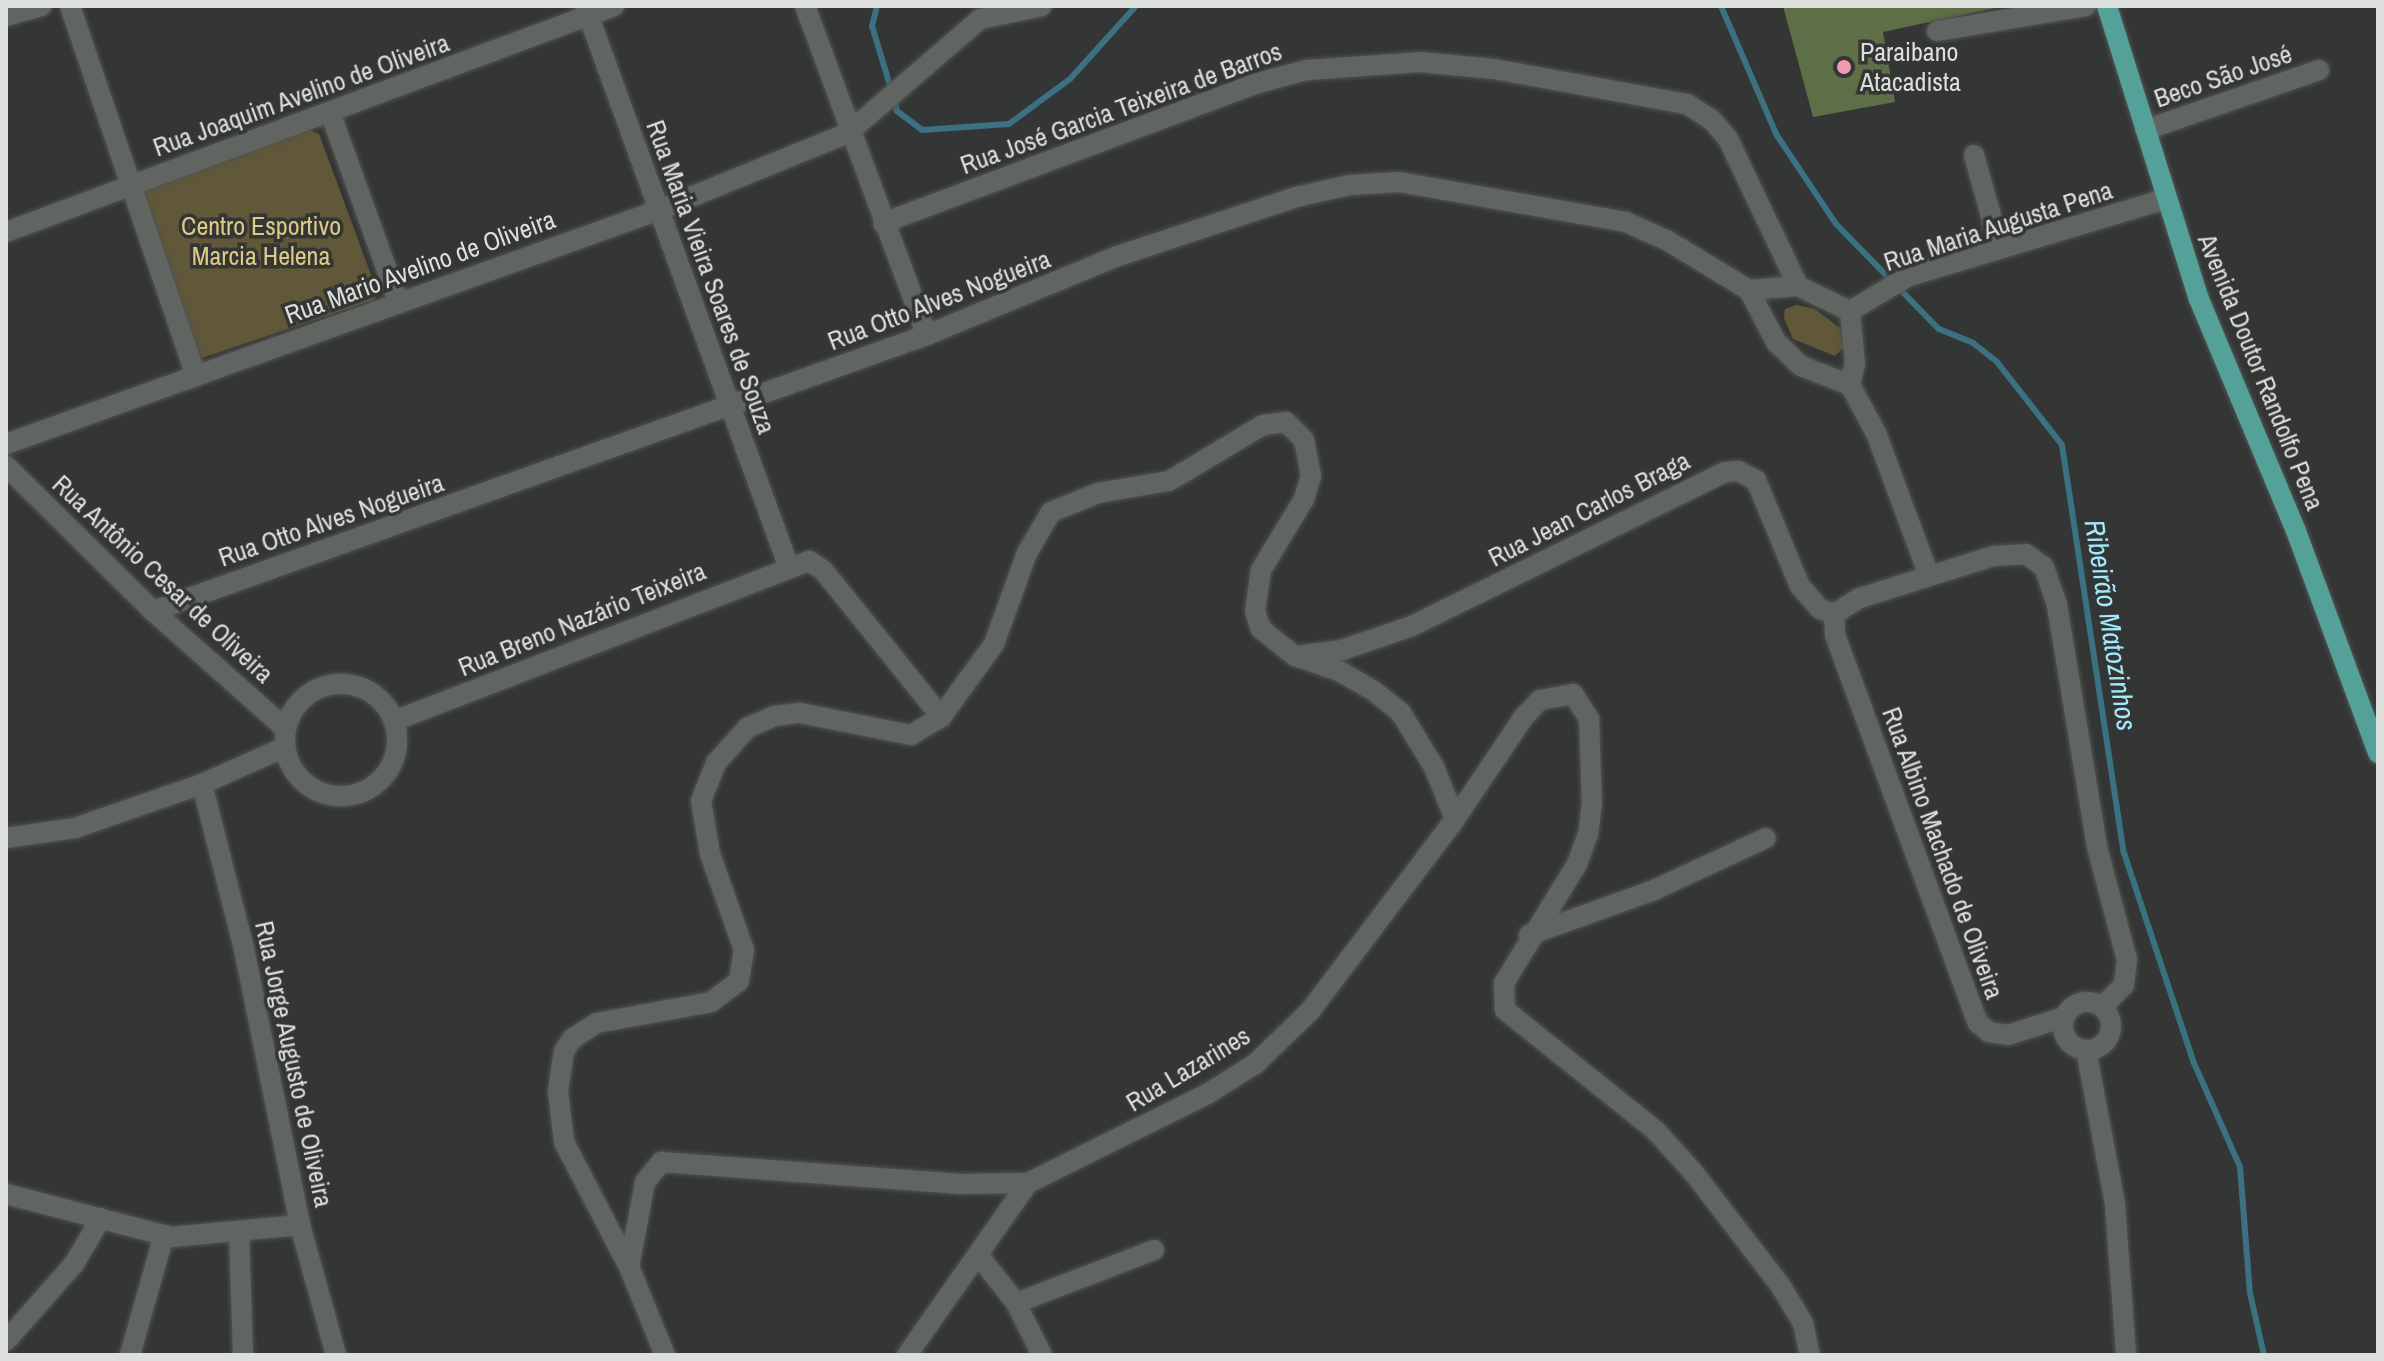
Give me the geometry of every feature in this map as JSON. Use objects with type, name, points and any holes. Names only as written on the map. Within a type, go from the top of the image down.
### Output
[{"type":"main road","name":"Avenida Doutor Randolfo Pena","points":[[2107,6],[2165,199],[2224,362],[2296,531],[2378,753]]},
{"type":"street","points":[[6,16],[42,6]]},
{"type":"street","points":[[70,6],[196,376]]},
{"type":"street","name":"Rua Joaquim Avelino de Oliveira","points":[[6,232],[330,112],[587,11],[614,6]]},
{"type":"street","points":[[805,6],[848,133],[927,335]]},
{"type":"street","points":[[983,12],[1042,6]]},
{"type":"street","points":[[1937,31],[2086,6]]},
{"type":"street","name":"Rua Maria Vieira Soares de Souza","points":[[587,11],[788,565]]},
{"type":"street","name":"Rua Mario Avelino de Oliveira","points":[[6,444],[659,210],[848,133],[884,106],[983,12]]},
{"type":"street","name":"Rua José Garcia Teixeira de Barros","points":[[883,223],[1254,84],[1307,70],[1420,62],[1571,81],[1687,104],[1712,120],[1728,139],[1798,286]]},
{"type":"street","name":"Beco São José","points":[[2145,130],[2319,70]]},
{"type":"street","points":[[330,112],[398,301]]},
{"type":"street","points":[[1974,155],[2000,248]]},
{"type":"street","name":"Rua Otto Alves Nogueira","points":[[153,611],[927,335],[1115,257],[1296,197],[1350,185],[1399,182],[1626,222],[1668,241],[1749,290]]},
{"type":"street","name":"Rua Maria Augusta Pena","points":[[1850,311],[1909,276],[2165,199]]},
{"type":"street","points":[[1850,385],[1855,364],[1850,311],[1798,286],[1749,290],[1776,342],[1793,358],[1850,385],[1876,433],[1928,573]]},
{"type":"street","points":[[665,1355],[629,1267],[564,1142],[560,1066],[572,1039],[597,1023],[711,1002],[739,981],[744,950],[702,826],[701,801],[716,763],[747,728],[774,716],[800,713],[896,735],[927,730],[941,717],[994,644],[1027,553],[1051,512],[1098,493],[1169,481],[1275,422],[1296,428],[1304,440],[1311,476],[1304,499],[1261,570],[1255,611],[1261,629],[1295,656],[1339,671],[1401,713],[1434,767],[1455,819]]},
{"type":"street","name":"Rua Antônio Cesar de Oliveira","points":[[6,466],[286,738]]},
{"type":"street","name":"Rua Jean Carlos Braga","points":[[1295,656],[1342,650],[1412,626],[1725,472],[1756,480],[1800,586],[1820,609],[1834,614]]},
{"type":"street","points":[[1834,614],[1860,598],[1928,573],[2015,553],[2044,567],[2057,605],[2097,847],[2127,960],[2124,985],[2102,1007]]},
{"type":"street","points":[[788,565],[809,561],[823,570],[941,717]]},
{"type":"street","name":"Rua Breno Nazário Teixeira","points":[[394,721],[788,565]]},
{"type":"street","name":"Rua Albino Machado de Oliveira","points":[[1834,614],[1835,635],[1978,1023],[1989,1032],[2008,1035],[2064,1017]]},
{"type":"street","points":[[6,838],[75,828],[202,784],[286,738],[304,697],[337,684],[372,693],[394,721],[395,758],[379,781],[354,794],[317,791],[302,780],[286,738]]},
{"type":"street","name":"Rua Lazarines","points":[[629,1267],[645,1182],[661,1162],[960,1184],[1028,1183],[1207,1094],[1255,1064],[1310,1011],[1455,819],[1540,700],[1573,694],[1589,719],[1592,803],[1588,834],[1558,896],[1529,935],[1504,983],[1505,1010],[1655,1130],[1693,1172],[1780,1285],[1803,1323],[1810,1355]]},
{"type":"street","name":"Rua Jorge Augusto de Oliveira","points":[[202,784],[238,922],[300,1225],[336,1355]]},
{"type":"street","points":[[1529,935],[1654,890],[1766,838]]},
{"type":"street","points":[[2080,1003],[2102,1007],[2110,1019],[2109,1034],[2100,1046],[2086,1050],[2066,1039],[2064,1017],[2080,1003]]},
{"type":"street","points":[[2086,1050],[2115,1204],[2126,1355]]},
{"type":"street","points":[[907,1355],[1028,1183]]},
{"type":"street","points":[[6,1194],[164,1235],[239,1233],[300,1225]]},
{"type":"street","points":[[6,1341],[74,1264],[101,1218]]},
{"type":"street","points":[[239,1233],[243,1355]]},
{"type":"street","points":[[130,1355],[164,1235]]},
{"type":"street","points":[[1016,1303],[1154,1250]]},
{"type":"street","points":[[979,1256],[1016,1303],[1042,1355]]},
{"type":"green space","name":"Centro Esportivo Marcia Helena","points":[[303,127],[319,134],[377,291],[374,300],[202,358],[194,350],[141,201],[145,186]]},
{"type":"green space","points":[[1797,305],[1815,309],[1840,328],[1844,347],[1835,356],[1793,339],[1784,318],[1785,309]]},
{"type":"building","name":"Paraibano Atacadista","points":[[1783,6],[1995,8],[1883,32],[1895,102],[1813,117]]},
{"type":"waterway","name":"Ribeirão Matozinhos","points":[[877,6],[872,26],[891,89]]},
{"type":"waterway","name":"Ribeirão Matozinhos","points":[[894,100],[897,111],[922,130],[1009,124],[1070,79],[1136,6]]},
{"type":"waterway","name":"Ribeirão Matozinhos","points":[[1721,6],[1776,134],[1836,224],[1939,329],[1973,343],[1997,362],[2062,445],[2124,853],[2194,1063],[2240,1167],[2250,1293],[2264,1355]]},
{"type":"place","name":"Paraibano Atacadista","points":[[1844,67]]}]
